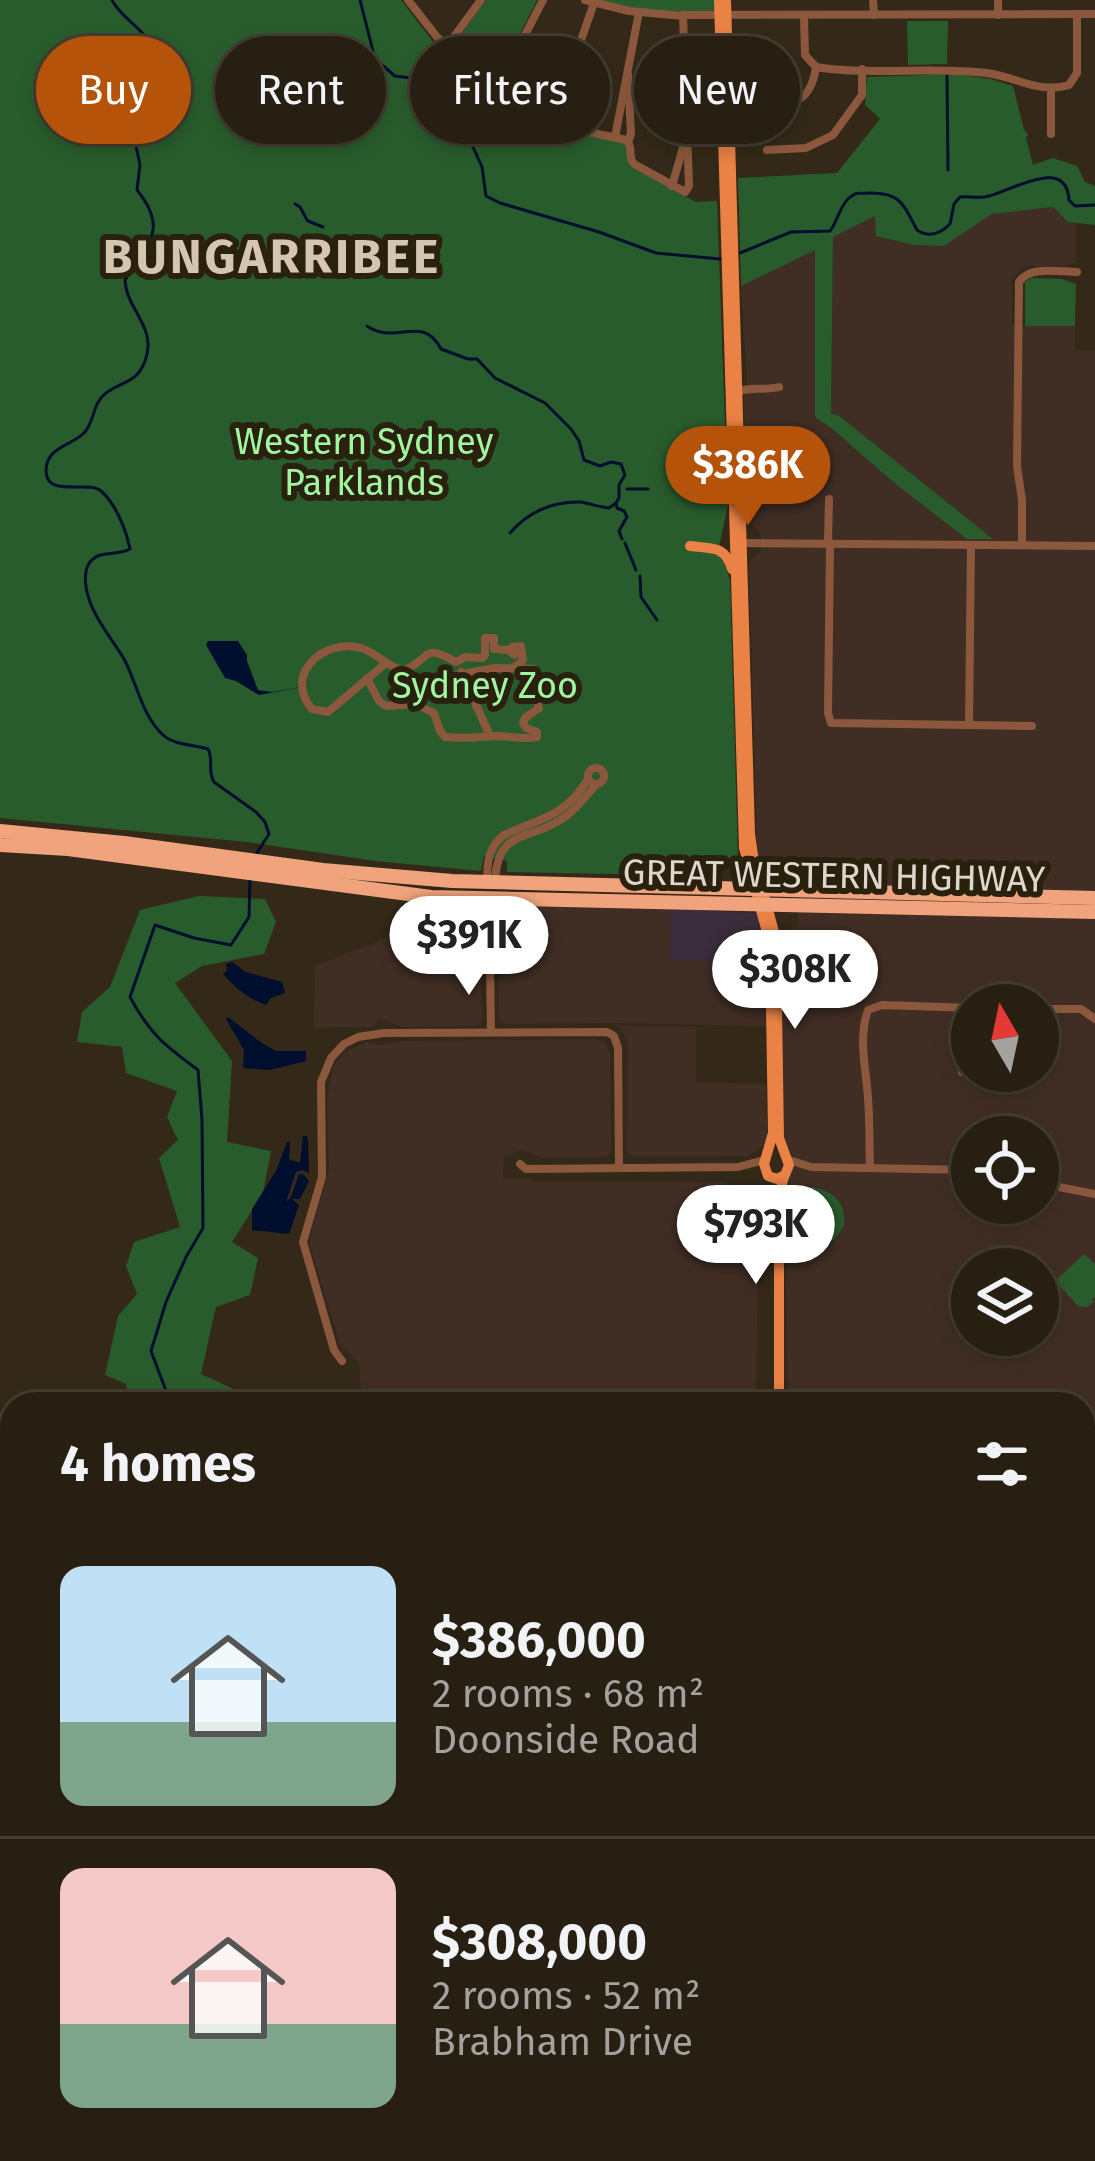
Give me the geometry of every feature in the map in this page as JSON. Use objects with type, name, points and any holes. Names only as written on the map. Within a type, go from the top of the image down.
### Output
[{"type":"highway","name":"GREAT WESTERN HIGHWAY","points":[[0,831],[94,839],[237,865]]},
{"type":"highway","name":"GREAT WESTERN HIGHWAY","points":[[0,844],[237,865],[430,897],[490,900],[1095,898]]},
{"type":"highway","name":"GREAT WESTERN HIGHWAY","points":[[261,868],[491,883],[679,887],[829,905],[1095,912]]},
{"type":"main road","points":[[723,0],[741,394]]},
{"type":"main road","points":[[679,887],[740,882],[747,876],[735,578],[741,394],[722,16]]},
{"type":"main road","points":[[738,543],[743,560],[750,834],[770,943],[773,1133],[764,1168],[774,1212],[777,1392]]},
{"type":"main road","points":[[690,546],[725,553],[735,578]]},
{"type":"main road","points":[[747,866],[774,924]]},
{"type":"main road","points":[[777,1392],[779,1195],[789,1167],[778,1138],[774,924],[784,912],[829,905]]},
{"type":"main road","points":[[766,1159],[776,1154],[786,1158]]},
{"type":"main road","points":[[768,1177],[784,1176]]},
{"type":"street","points":[[408,0],[445,44],[481,0]]},
{"type":"street","points":[[525,36],[543,0]]},
{"type":"street","points":[[873,0],[874,15]]},
{"type":"street","points":[[998,0],[998,15]]},
{"type":"street","points":[[582,36],[589,2],[639,12],[722,16],[1095,14]]},
{"type":"street","points":[[615,137],[639,12]]},
{"type":"street","points":[[804,15],[805,55],[817,67],[962,70],[1051,88],[1070,85],[1077,76],[1077,14]]},
{"type":"street","points":[[683,15],[684,36]]},
{"type":"street","points":[[800,100],[814,82],[817,67]]},
{"type":"street","points":[[767,151],[806,148],[833,134],[862,95],[862,69]]},
{"type":"street","points":[[628,74],[632,163],[685,192],[689,186],[686,144]]},
{"type":"street","points":[[1051,88],[1051,134]]},
{"type":"street","points":[[610,136],[628,142]]},
{"type":"street","points":[[672,186],[684,144]]},
{"type":"street","points":[[1022,545],[1016,466],[1018,284],[1028,272],[1078,272]]},
{"type":"street","points":[[741,394],[779,387]]},
{"type":"street","points":[[830,499],[831,723],[1033,726]]},
{"type":"street","points":[[738,543],[1095,546]]},
{"type":"street","points":[[743,560],[756,548],[785,543]]},
{"type":"street","points":[[969,725],[971,545]]},
{"type":"street","points":[[456,662],[465,657],[483,658],[485,638],[494,638],[494,649],[510,654],[519,652],[512,647],[521,646],[523,661],[518,668]]},
{"type":"street","points":[[386,663],[334,709],[316,711],[305,700],[303,673],[325,652],[360,648],[386,663],[397,670],[406,670],[435,651],[456,662],[490,736]]},
{"type":"street","points":[[368,678],[386,706],[416,704],[434,713],[445,737],[532,740],[538,736],[523,723],[538,710],[535,670],[495,668],[462,674]]},
{"type":"street","points":[[518,668],[526,686],[522,692]]},
{"type":"street","points":[[491,883],[503,848],[573,811],[592,782],[562,810],[499,838],[488,855],[491,1032]]},
{"type":"street","points":[[514,883],[503,876],[503,857],[513,844],[534,832]]},
{"type":"street","points":[[870,1167],[864,1052],[868,1010],[882,1005],[951,1007]]},
{"type":"street","points":[[1059,1009],[1081,1010],[1095,1019]]},
{"type":"street","points":[[342,1360],[334,1350],[303,1249],[303,1235],[322,1177],[320,1088],[324,1070],[344,1044],[372,1034],[601,1031],[614,1036],[619,1168]]},
{"type":"street","points":[[786,1158],[811,1167]]},
{"type":"street","points":[[738,1167],[766,1159]]},
{"type":"street","points":[[520,1164],[526,1169],[738,1167],[768,1177]]},
{"type":"street","points":[[784,1176],[811,1167],[951,1169]]},
{"type":"street","points":[[1059,1187],[1095,1194]]},
{"type":"shaded area","points":[[1053,207],[1068,222],[1076,223],[1076,262],[1026,266],[1012,281],[1012,325],[1075,326],[1075,350],[1095,351],[1095,1392],[788,1392],[785,1196],[796,1157],[784,1138],[782,937],[799,922],[793,876],[779,875],[757,851],[749,563],[761,550],[761,535],[748,521],[741,286],[814,250],[831,429],[966,538],[991,539],[831,414],[833,236],[875,216],[877,236],[944,246],[992,214]]},
{"type":"shaded area","points":[[504,906],[671,909],[670,960],[744,962],[767,972],[767,1026],[505,1024],[499,1018],[498,922]]},
{"type":"shaded area","points":[[671,909],[759,913],[767,972],[670,961]]},
{"type":"shaded area","points":[[480,923],[482,1019],[477,1026],[402,1027],[380,1018],[372,1027],[314,1028],[315,966],[397,934],[401,924]]},
{"type":"shaded area","points":[[615,1025],[696,1027],[696,1082],[766,1084],[764,1145],[748,1156],[633,1157],[627,1152],[628,1043]]},
{"type":"shaded area","points":[[367,1042],[604,1042],[610,1053],[611,1152],[606,1157],[542,1158],[524,1150],[509,1157],[504,1154],[503,1178],[724,1182],[759,1197],[756,1392],[361,1392],[359,1361],[339,1342],[309,1242],[329,1170],[327,1100],[333,1067],[343,1053]]},
{"type":"green space","name":"Western Sydney Parklands","points":[[0,0],[401,0],[429,36],[410,36],[410,144],[624,142],[631,167],[696,202],[717,201],[728,505],[719,547],[730,580],[738,857],[717,871],[663,875],[507,872],[507,861],[484,856],[481,871],[0,818]]},
{"type":"green space","name":"Western Sydney Parklands","points":[[486,0],[537,0],[519,36],[460,36]]},
{"type":"green space","points":[[597,0],[717,0],[717,8],[711,12],[637,10]]},
{"type":"green space","points":[[907,21],[948,21],[947,64],[908,65]]},
{"type":"green space","points":[[955,74],[1013,86],[1033,165],[1053,158],[1077,166],[1085,182],[1095,186],[1095,225],[1068,222],[1053,207],[992,214],[944,246],[876,236],[875,216],[833,237],[831,414],[993,539],[967,539],[815,417],[815,250],[741,286],[738,178],[837,173],[880,119],[865,105],[867,77]]},
{"type":"green space","points":[[1031,278],[1076,284],[1075,326],[1025,326],[1025,282]]},
{"type":"green space","points":[[199,896],[265,899],[276,922],[264,954],[202,966],[175,983],[232,1061],[227,1142],[271,1151],[263,1193],[232,1242],[258,1258],[250,1295],[216,1307],[201,1374],[240,1392],[128,1392],[126,1384],[105,1375],[118,1316],[137,1294],[126,1266],[134,1242],[180,1227],[159,1158],[178,1140],[167,1117],[177,1091],[126,1073],[122,1047],[77,1042],[82,1012],[110,987],[140,910]]},
{"type":"green space","points":[[813,1187],[833,1195],[841,1205],[844,1226],[834,1240],[808,1235],[795,1217],[794,1198]]},
{"type":"green space","points":[[1084,1254],[1095,1264],[1095,1297],[1091,1300],[1095,1301],[1078,1306],[1059,1285],[1059,1277]]},
{"type":"water","points":[[208,641],[238,641],[258,690],[318,684],[259,695],[225,678]]},
{"type":"water","points":[[232,962],[246,972],[282,982],[285,993],[266,1005],[254,1000],[223,974]]},
{"type":"water","points":[[228,1017],[276,1051],[306,1051],[306,1061],[270,1070],[243,1068],[244,1050]]},
{"type":"water","points":[[303,1136],[308,1140],[309,1173],[296,1172],[286,1202],[299,1174],[309,1181],[300,1199],[292,1199],[299,1205],[289,1234],[252,1230],[252,1209],[276,1171],[287,1142],[289,1159],[300,1163]]},
{"type":"waterway","points":[[112,0],[159,55],[176,104],[170,125],[147,129],[135,141],[140,165],[137,190],[147,204],[153,227],[147,247],[125,280],[148,347],[139,373],[101,397],[88,429],[55,452],[46,471],[53,484],[101,491],[116,510],[130,549],[97,556],[88,565],[90,602],[156,727],[173,741],[208,749],[214,782],[265,822],[269,834],[255,856]]},
{"type":"waterway","points":[[360,0],[375,59],[395,76],[458,84],[456,109],[482,167],[486,196],[656,253],[720,259]]},
{"type":"waterway","points":[[947,75],[948,170]]},
{"type":"waterway","points":[[740,253],[791,232],[830,231],[846,202],[858,193],[894,197],[917,230],[930,234],[950,224],[960,197],[986,197],[1037,179],[1059,180],[1075,206],[1095,205]]},
{"type":"waterway","points":[[295,204],[307,220]]},
{"type":"waterway","points":[[308,221],[323,227]]},
{"type":"waterway","points":[[367,326],[388,333],[425,333],[441,349],[477,359],[495,378],[545,403],[571,429],[584,460],[600,466],[621,464],[625,475],[616,503],[627,517],[619,531],[622,539]]},
{"type":"waterway","points":[[683,483],[692,478],[697,465]]},
{"type":"waterway","points":[[627,489],[648,489]]},
{"type":"waterway","points":[[510,533],[550,506],[580,502],[609,508],[616,503]]},
{"type":"waterway","points":[[625,543],[636,570]]},
{"type":"waterway","points":[[640,576],[641,597],[657,620]]},
{"type":"waterway","points":[[166,1392],[151,1351],[166,1302],[203,1228],[198,1070],[159,1038],[130,997],[155,925],[231,945],[249,917],[250,877]]},
{"type":"district","name":"BUNGARRIBEE","points":[[272,257]]},
{"type":"park label","name":"Sydney Zoo","points":[[485,686]]}]
